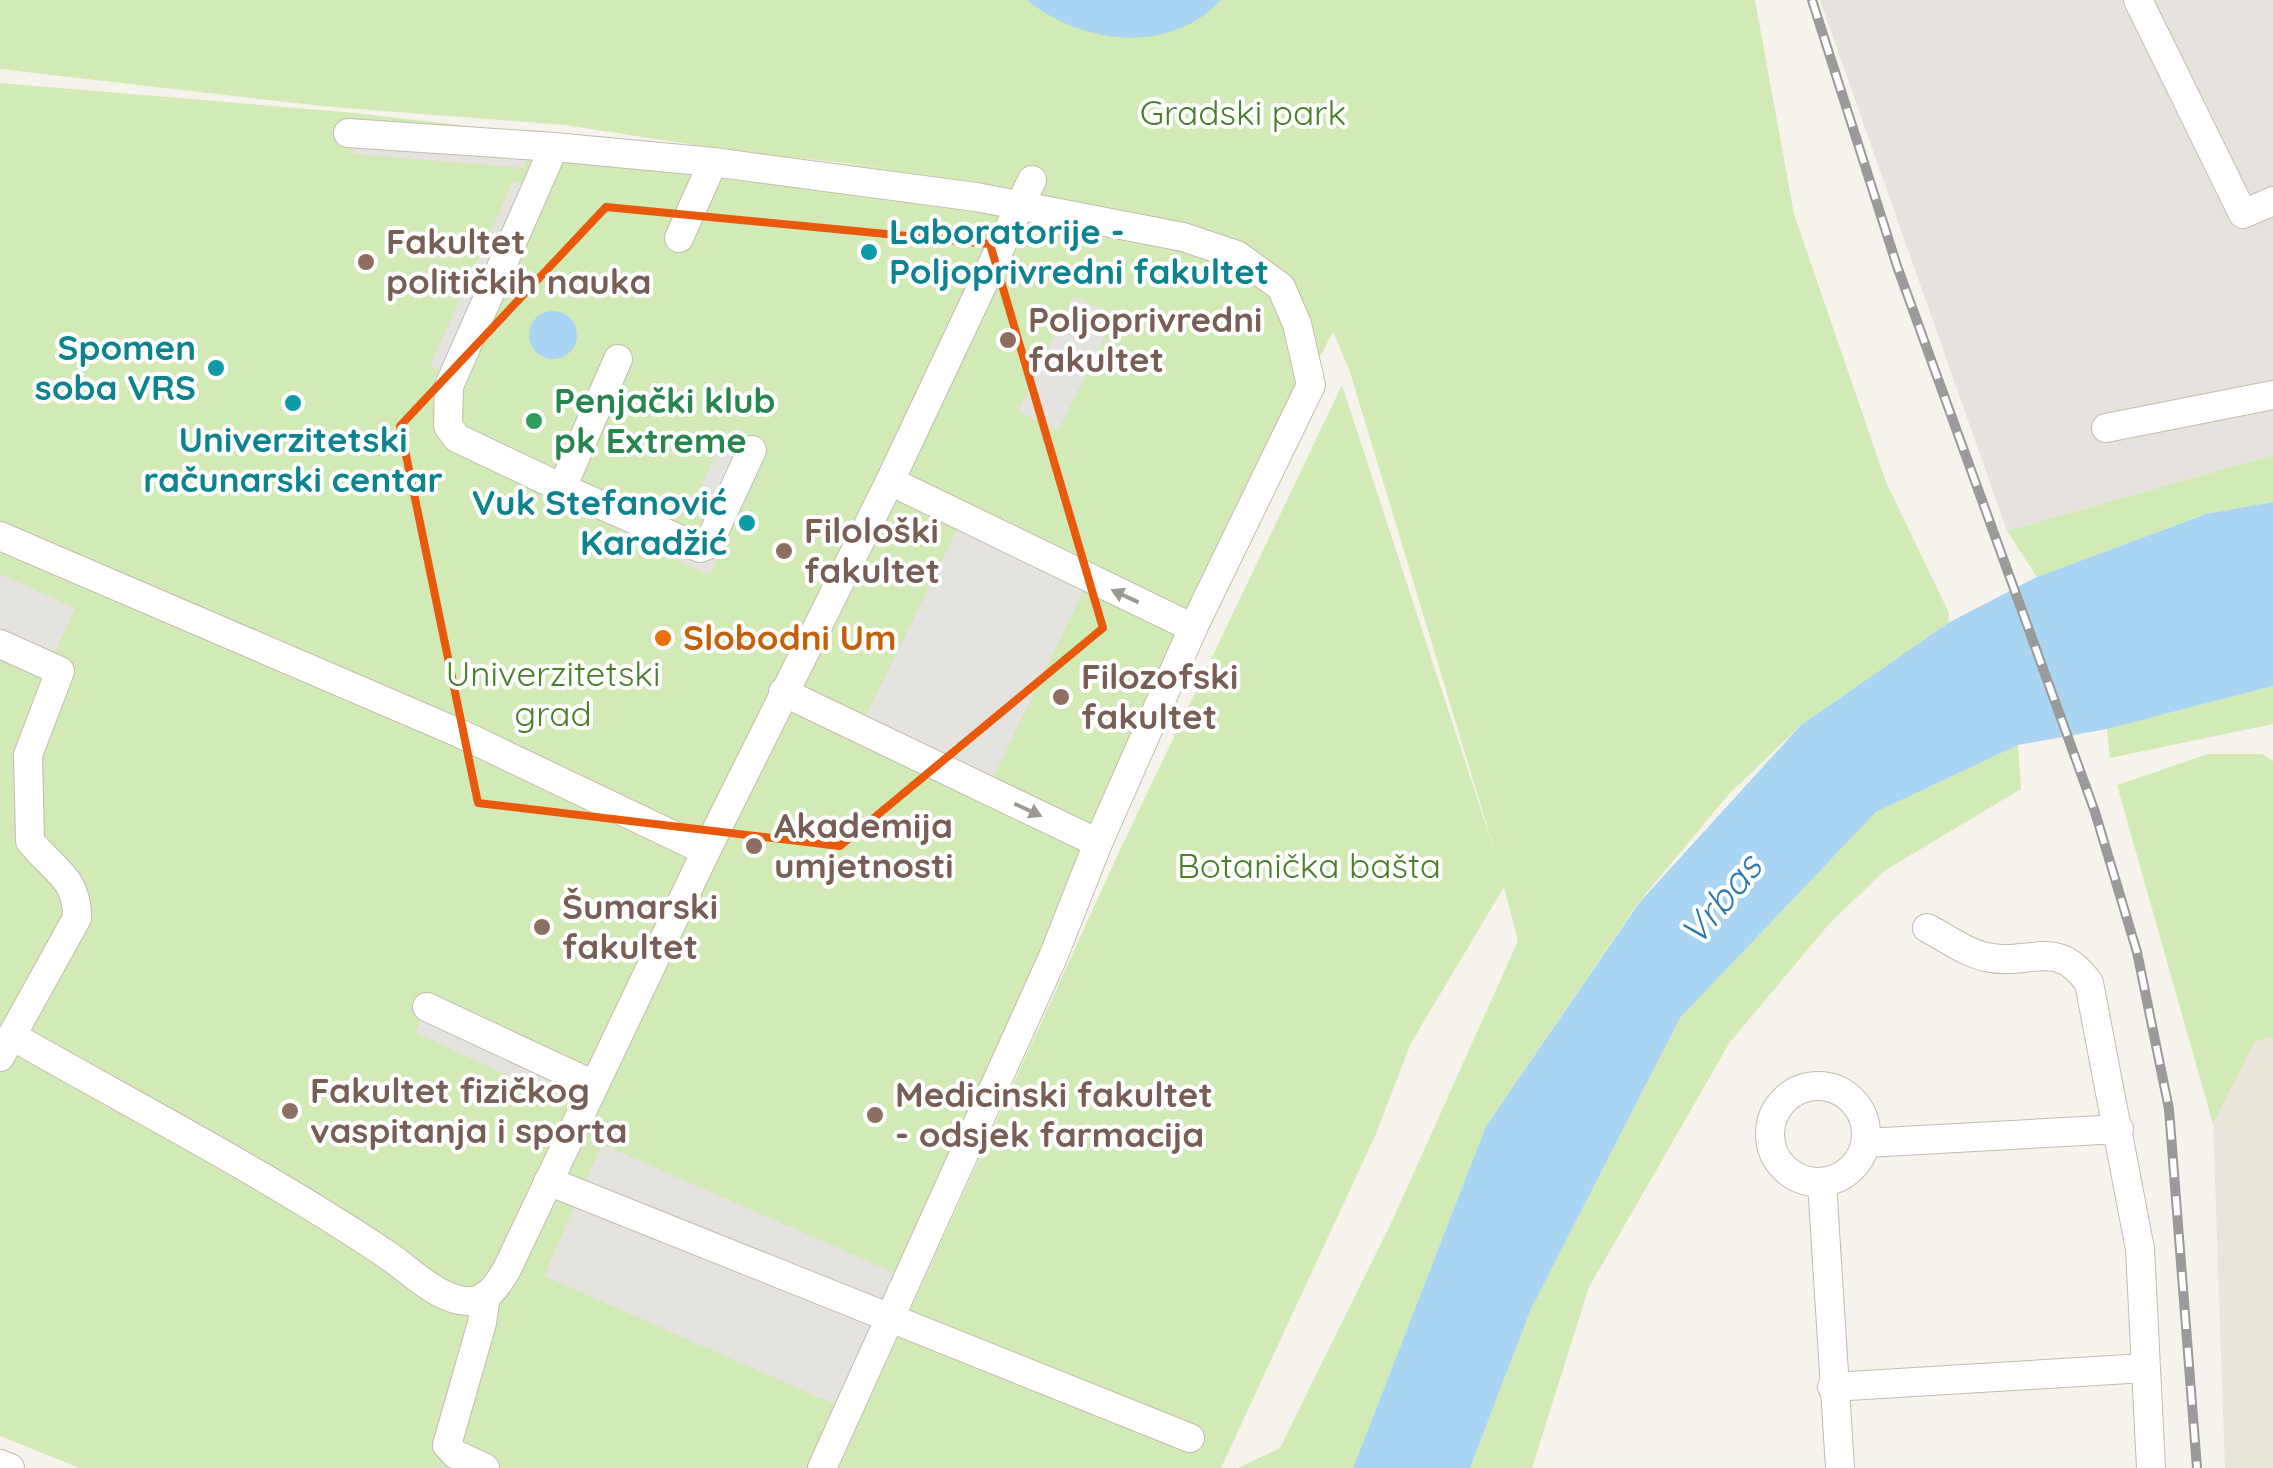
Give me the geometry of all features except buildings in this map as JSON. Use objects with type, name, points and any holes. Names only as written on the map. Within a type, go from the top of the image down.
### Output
[{"type":"street","points":[[2138,0],[2243,214],[2273,201]]},
{"type":"street","points":[[348,132],[713,162],[1019,206],[1183,237],[1236,255],[1267,274],[1290,305],[1310,385],[1192,628],[1098,843],[1054,957],[822,1468]]},
{"type":"street","points":[[554,147],[456,367],[446,409],[448,426],[457,438],[700,548],[708,544],[752,450]]},
{"type":"street","points":[[679,238],[713,162]]},
{"type":"street","points":[[0,644],[60,671],[28,755],[30,841],[60,868],[78,901],[77,918],[7,1047],[317,1212],[437,1289],[474,1301],[486,1295],[506,1271],[1032,180]]},
{"type":"street","points":[[562,488],[618,359]]},
{"type":"street","points":[[2106,428],[2273,395]]},
{"type":"street","points":[[890,481],[1192,628]]},
{"type":"street","points":[[0,536],[459,733],[706,851]]},
{"type":"street","points":[[783,692],[1098,843]]},
{"type":"street","points":[[1927,928],[1986,958],[2055,955],[2076,964],[2089,982],[2140,1249],[2150,1468]]},
{"type":"street","points":[[427,1007],[594,1085]]},
{"type":"street","points":[[1806,1087],[1837,1090],[1861,1111],[1866,1143],[1851,1170],[1822,1183],[1791,1174],[1772,1150],[1770,1134],[1780,1104],[1806,1087]]},
{"type":"street","points":[[1866,1143],[2119,1129]]},
{"type":"street","points":[[548,1181],[1190,1438]]},
{"type":"street","points":[[1822,1183],[1840,1468]]},
{"type":"street","points":[[485,1468],[454,1454],[447,1446],[482,1323],[486,1295]]},
{"type":"street","points":[[1832,1387],[2145,1368]]},
{"type":"street","points":[[0,1464],[10,1468]]},
{"type":"highlighted area","points":[[606,207],[990,244],[1103,628],[840,846],[478,803],[400,426]]},
{"type":"shaded area","points":[[1820,0],[2273,0],[2273,455],[2007,531]]},
{"type":"shaded area","points":[[356,134],[526,147],[525,168],[353,154]]},
{"type":"shaded area","points":[[513,181],[530,188],[449,374],[430,366]]},
{"type":"shaded area","points":[[1074,296],[1115,316],[1058,431],[1018,411]]},
{"type":"shaded area","points":[[722,440],[763,460],[710,575],[617,534],[622,519],[678,541],[685,526],[700,532],[713,504],[697,496]]},
{"type":"shaded area","points":[[959,526],[1085,587],[987,790],[860,728]]},
{"type":"shaded area","points":[[0,574],[75,608],[44,677],[0,657]]},
{"type":"shaded area","points":[[426,1010],[553,1070],[543,1092],[415,1032]]},
{"type":"shaded area","points":[[2273,1037],[2273,1468],[2225,1468],[2213,1124],[2255,1041]]},
{"type":"shaded area","points":[[602,1144],[899,1275],[841,1407],[544,1276]]},
{"type":"green space","name":"Univerzitetski grad","points":[[0,0],[1755,0],[1794,214],[1886,482],[1949,613],[1948,623],[1801,725],[1729,794],[1638,903],[1486,1126],[1353,1468],[1238,1468],[1280,1448],[1393,1219],[1518,941],[1504,887],[1411,1043],[1375,1136],[1221,1468],[838,1468],[1119,852],[1342,385],[1496,856],[1350,372],[1333,332],[1251,487],[812,1468],[79,1468],[0,1436],[0,83],[356,113],[680,151],[885,167],[747,153],[565,125],[331,107],[0,69]]},
{"type":"green space","points":[[2273,455],[2273,502],[2206,514],[2037,577],[2007,531]]},
{"type":"green space","points":[[2273,686],[2273,724],[2110,758],[2107,729]]},
{"type":"green space","points":[[2018,745],[2021,789],[1884,871],[1829,924],[1730,1042],[1589,1287],[1532,1468],[1470,1468],[1531,1309],[1680,1018],[1876,812]]},
{"type":"green space","points":[[2208,754],[2262,754],[2273,761],[2273,1037],[2255,1041],[2213,1124],[2117,785]]},
{"type":"water","points":[[1027,0],[1221,0],[1200,18],[1176,30],[1125,38],[1073,26]]},
{"type":"water","points":[[553,311],[570,318],[577,335],[570,352],[553,359],[536,352],[529,335],[536,318]]},
{"type":"water","name":"Vrbas","points":[[2273,502],[2273,686],[2107,729],[2018,745],[1876,812],[1680,1018],[1531,1309],[1470,1468],[1353,1468],[1486,1126],[1639,903],[1801,725],[1948,623],[2037,577],[2206,514]]},
{"type":"railway","points":[[1812,0],[1897,266],[2095,812],[2137,952],[2169,1109],[2197,1468]]},
{"type":"place","name":"Laboratorije - Poljoprivredni fakultet","points":[[869,252]]},
{"type":"place","name":"Fakultet političkih nauka","points":[[366,262]]},
{"type":"place","name":"Poljoprivredni fakultet","points":[[1008,340]]},
{"type":"place","name":"Spomen soba VRS","points":[[216,368]]},
{"type":"place","name":"Univerzitetski računarski centar","points":[[293,403]]},
{"type":"place","name":"Penjački klub pk Extreme","points":[[534,421]]},
{"type":"place","name":"Vuk Stefanović Karadžić","points":[[747,523]]},
{"type":"place","name":"Filološki fakultet","points":[[784,551]]},
{"type":"place","name":"Slobodni Um","points":[[663,638]]},
{"type":"place","name":"Filozofski fakultet","points":[[1061,697]]},
{"type":"place","name":"Akademija umjetnosti","points":[[754,846]]},
{"type":"place","name":"Šumarski fakultet","points":[[542,927]]},
{"type":"place","name":"Fakultet fizičkog vaspitanja i sporta","points":[[290,1111]]},
{"type":"place","name":"Medicinski fakultet - odsjek farmacija","points":[[875,1115]]},
{"type":"park label","name":"Gradski park","points":[[1243,113]]},
{"type":"park label","name":"Botanička bašta","points":[[1309,866]]}]
